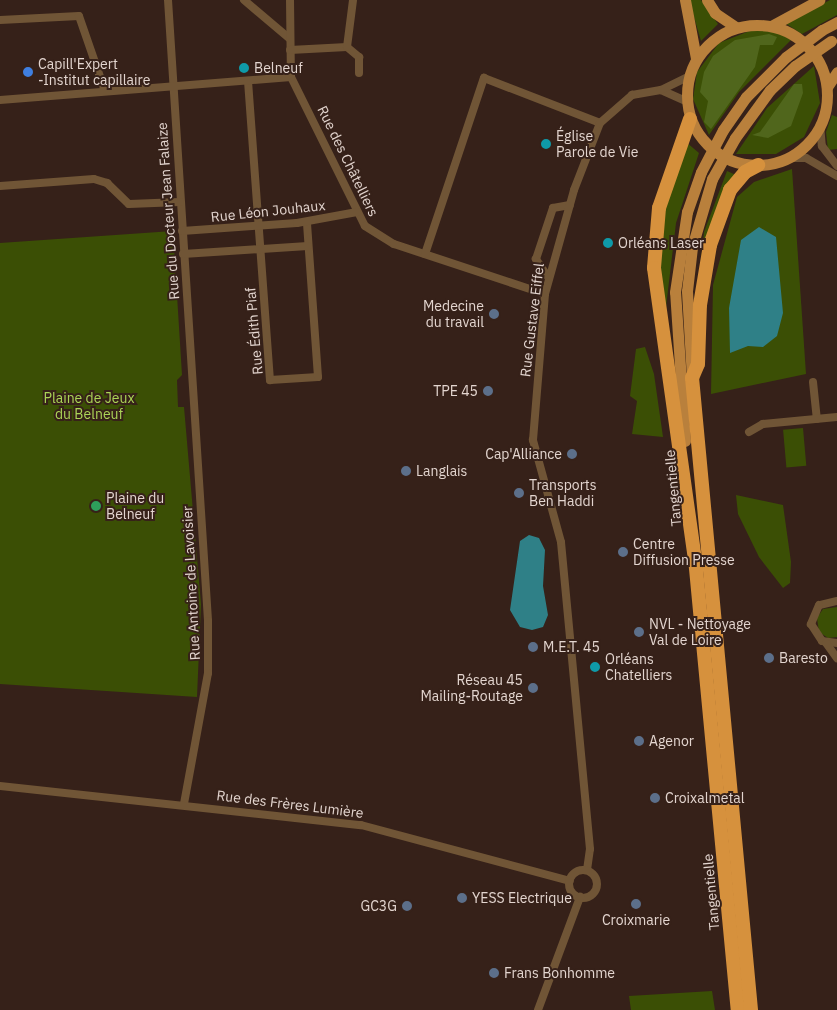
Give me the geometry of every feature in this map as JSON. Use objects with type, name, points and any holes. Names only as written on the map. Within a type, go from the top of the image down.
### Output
[{"type":"highway","points":[[690,118],[659,208],[654,268],[695,558]]},
{"type":"highway","points":[[692,378],[698,364],[700,305],[710,245],[730,190],[745,172],[758,165]]},
{"type":"highway","name":"Tangentielle","points":[[692,378],[751,1010]]},
{"type":"highway","name":"Tangentielle","points":[[695,558],[738,1010]]},
{"type":"main road","points":[[685,0],[696,58]]},
{"type":"main road","points":[[707,0],[715,13],[736,27]]},
{"type":"main road","points":[[819,0],[771,26],[736,27],[721,34],[696,58],[688,77],[686,100],[690,118],[717,153],[758,165],[788,158],[801,150],[820,125],[827,87],[837,72]]},
{"type":"main road","name":"Tangentielle","points":[[695,558],[675,292],[682,236],[701,172],[723,130],[746,97],[786,57],[822,30],[837,22]]},
{"type":"main road","points":[[771,26],[809,47],[827,87]]},
{"type":"main road","name":"Tangentielle","points":[[692,378],[687,291],[692,247],[712,179],[735,138],[770,90],[795,66],[834,39]]},
{"type":"street","name":"Rue du Docteur Jean Falaize","points":[[168,0],[194,420]]},
{"type":"street","points":[[244,0],[270,19],[290,40]]},
{"type":"street","name":"Rue des Châtelliers","points":[[290,0],[292,77],[357,212],[380,238],[545,294]]},
{"type":"street","points":[[347,47],[353,0]]},
{"type":"street","points":[[0,20],[79,16],[105,91]]},
{"type":"street","points":[[290,50],[347,47],[359,57],[359,73]]},
{"type":"street","points":[[0,100],[292,77]]},
{"type":"street","name":"Rue Gustave Eiffel","points":[[588,870],[590,849],[562,542],[533,440],[545,294],[548,277],[570,205],[600,123],[632,95],[661,90],[688,77]]},
{"type":"street","points":[[425,254],[484,78],[600,123]]},
{"type":"street","name":"Rue Édith Piaf","points":[[248,81],[270,380],[318,378],[307,222]]},
{"type":"street","points":[[661,90],[686,100]]},
{"type":"street","points":[[820,125],[822,146],[837,166]]},
{"type":"street","points":[[788,158],[806,158],[837,176]]},
{"type":"street","points":[[0,186],[102,180],[129,204],[180,202]]},
{"type":"street","points":[[548,277],[536,259],[553,208],[570,205]]},
{"type":"street","name":"Rue Léon Jouhaux","points":[[182,231],[307,222],[357,212]]},
{"type":"street","points":[[183,254],[308,246]]},
{"type":"street","points":[[813,382],[817,419]]},
{"type":"street","points":[[749,432],[763,424],[837,417]]},
{"type":"street","name":"Rue Antoine de Lavoisier","points":[[184,804],[208,673],[194,420]]},
{"type":"street","points":[[837,601],[819,605],[811,619],[814,634],[826,643],[837,658]]},
{"type":"street","points":[[826,643],[837,643]]},
{"type":"street","name":"Rue des Frères Lumière","points":[[0,786],[362,824],[570,881]]},
{"type":"street","points":[[588,870],[597,879],[597,888],[592,895],[580,897],[571,891],[570,881],[578,871],[588,870]]},
{"type":"street","points":[[538,1010],[580,897]]},
{"type":"green space","points":[[689,0],[701,0],[718,24],[701,41]]},
{"type":"green space","points":[[830,0],[837,0],[837,15],[802,34],[785,23]]},
{"type":"green space","points":[[752,30],[777,32],[791,40],[739,92],[709,135],[693,99],[697,72],[719,43]]},
{"type":"green space","points":[[769,34],[777,37],[773,45],[760,45],[755,67],[711,129],[704,122],[708,101],[700,92],[704,72],[713,56],[735,40]]},
{"type":"green space","points":[[814,66],[820,103],[804,137],[776,154],[736,154],[767,108]]},
{"type":"green space","points":[[794,84],[802,84],[803,93],[791,126],[768,138],[752,135],[760,132]]},
{"type":"green space","points":[[832,115],[837,117],[837,149],[828,150],[826,132]]},
{"type":"green space","points":[[686,142],[699,153],[676,223],[666,307],[661,297],[659,230]]},
{"type":"green space","points":[[792,169],[806,374],[711,394],[713,285],[737,197],[754,182]]},
{"type":"green space","points":[[727,171],[736,175],[696,310],[704,232]]},
{"type":"green space","name":"Plaine du Belneuf","points":[[173,231],[182,375],[177,380],[178,407],[184,407],[201,604],[197,697],[0,684],[0,243]]},
{"type":"green space","points":[[645,347],[654,374],[663,437],[632,434],[637,401],[630,396],[636,349]]},
{"type":"green space","points":[[803,428],[806,466],[786,468],[783,430]]},
{"type":"green space","points":[[736,495],[783,505],[791,562],[790,583],[783,588],[759,557],[738,514]]},
{"type":"green space","points":[[837,607],[837,637],[828,638],[819,632],[817,618],[823,609]]},
{"type":"green space","points":[[712,991],[715,1010],[631,1010],[629,996]]},
{"type":"water","points":[[759,227],[776,237],[783,313],[777,336],[763,347],[748,346],[730,353],[729,308],[741,240]]},
{"type":"water","points":[[529,535],[539,538],[545,550],[543,586],[548,615],[543,627],[532,630],[520,627],[510,610],[520,541]]},
{"type":"place","name":"Belneuf","points":[[244,68]]},
{"type":"place","name":"Capill'Expert -Institut capillaire","points":[[28,72]]},
{"type":"place","name":"Église Parole de Vie","points":[[546,144]]},
{"type":"place","name":"Orléans Laser","points":[[608,243]]},
{"type":"place","name":"Medecine du travail","points":[[494,314]]},
{"type":"place","name":"TPE 45","points":[[488,391]]},
{"type":"place","name":"Cap'Alliance","points":[[572,454]]},
{"type":"place","name":"Langlais","points":[[406,471]]},
{"type":"place","name":"Transports Ben Haddi","points":[[519,493]]},
{"type":"place","name":"Plaine du Belneuf","points":[[96,506]]},
{"type":"place","name":"Centre Diffusion Presse","points":[[623,552]]},
{"type":"place","name":"NVL - Nettoyage Val de Loire","points":[[639,632]]},
{"type":"place","name":"M.E.T. 45","points":[[533,647]]},
{"type":"place","name":"Baresto","points":[[769,658]]},
{"type":"place","name":"Orléans Chatelliers","points":[[595,667]]},
{"type":"place","name":"Réseau 45 Mailing-Routage","points":[[533,688]]},
{"type":"place","name":"Agenor","points":[[639,741]]},
{"type":"place","name":"Croixalmetal","points":[[655,798]]},
{"type":"place","name":"YESS Electrique","points":[[462,898]]},
{"type":"place","name":"Croixmarie","points":[[636,904]]},
{"type":"place","name":"GC3G","points":[[407,906]]},
{"type":"place","name":"Frans Bonhomme","points":[[494,973]]},
{"type":"park label","name":"Plaine de Jeux du Belneuf","points":[[89,406]]}]
